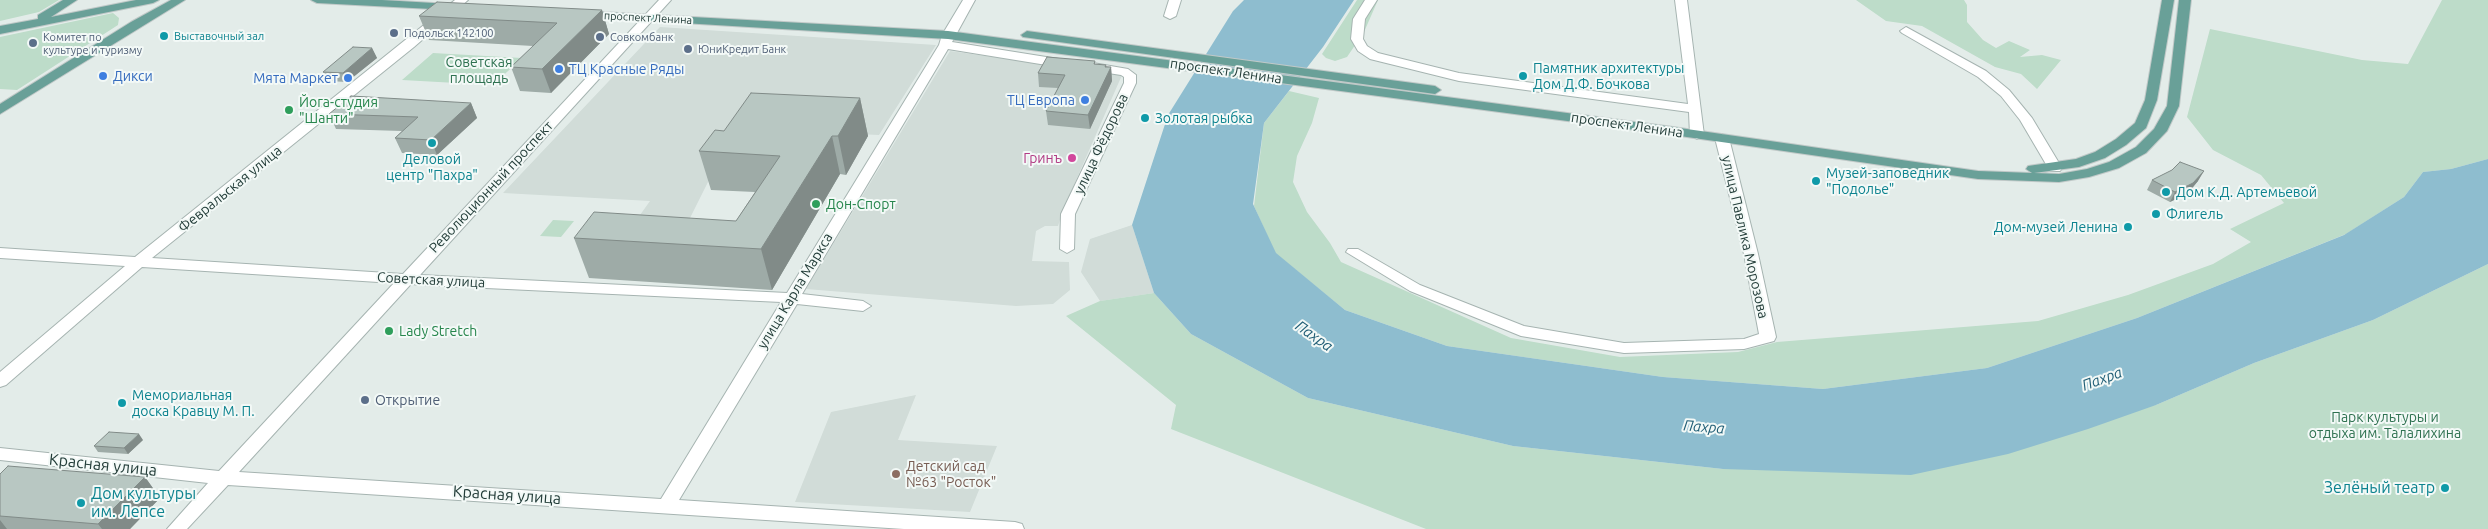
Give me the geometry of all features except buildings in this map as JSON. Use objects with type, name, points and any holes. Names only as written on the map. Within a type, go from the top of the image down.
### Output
[{"type":"main road","points":[[3,30],[44,16],[71,0]]},
{"type":"main road","points":[[3,30],[140,1],[153,0]]},
{"type":"main road","points":[[0,110],[135,24],[179,0]]},
{"type":"main road","points":[[317,0],[458,4],[472,8]]},
{"type":"main road","name":"проспект Ленина","points":[[1051,42],[1484,106],[1696,130],[1967,166],[2016,169],[2055,168],[2079,163],[2100,155],[2121,142],[2141,125],[2151,100],[2168,0]]},
{"type":"main road","name":"проспект Ленина","points":[[574,14],[947,40],[1051,42],[1495,98],[1696,130],[1722,138],[1978,175],[2059,178],[2089,173],[2114,165],[2141,150],[2160,131],[2173,106],[2185,0]]},
{"type":"main road","points":[[135,24],[143,15],[140,1]]},
{"type":"street","name":"Революционный проспект","points":[[176,529],[405,279],[665,0]]},
{"type":"street","name":"улица Карла Маркса","points":[[667,505],[947,40],[969,0]]},
{"type":"street","points":[[1170,16],[1175,0]]},
{"type":"street","points":[[1371,0],[1359,20],[1357,39],[1362,48],[1374,56],[1458,77],[1696,109]]},
{"type":"street","points":[[1681,0],[1696,109],[1696,130]]},
{"type":"street","name":"Февральская улица","points":[[0,381],[139,261],[458,4]]},
{"type":"street","points":[[1906,31],[1982,74],[2005,93],[2026,118],[2055,168]]},
{"type":"street","name":"улица Фёдорова","points":[[947,40],[1124,72],[1130,75],[1130,83],[1068,214],[1067,249]]},
{"type":"street","name":"улица Павлика Морозова","points":[[1353,252],[1415,288],[1521,331],[1624,348],[1744,344],[1768,337],[1751,254],[1722,138]]},
{"type":"street","name":"Советская улица","points":[[0,253],[405,279],[791,298],[863,306]]},
{"type":"street","name":"Красная улица","points":[[0,454],[222,478],[667,505],[1015,529]]},
{"type":"shaded area","points":[[660,27],[936,45],[879,135],[744,129],[715,168],[684,230],[630,229],[650,201],[503,193]]},
{"type":"shaded area","points":[[950,51],[1122,75],[1063,210],[1058,226],[1045,226],[1036,231],[1032,261],[1069,262],[1070,290],[1053,304],[1016,306],[806,289]]},
{"type":"shaded area","points":[[1132,225],[1154,293],[1100,301],[1081,272],[1090,239]]},
{"type":"shaded area","name":"Детский сад №63 \"Росток\"","points":[[916,395],[898,440],[997,446],[970,512],[795,502],[831,412]]},
{"type":"green space","points":[[0,0],[59,0],[39,12],[0,21]]},
{"type":"green space","points":[[1357,0],[1378,0],[1364,32],[1347,57],[1335,61],[1326,58],[1322,54]]},
{"type":"green space","points":[[1856,0],[1964,0],[1967,5],[1967,22],[1983,40],[1996,48],[2009,41],[2030,50],[2020,57],[2042,55],[2061,60],[2037,89],[2021,74],[1995,67],[1922,26],[1886,21]]},
{"type":"green space","points":[[2442,0],[2488,0],[2488,159],[2451,169],[2423,172],[2404,197],[2346,234],[2137,318],[1987,368],[1823,389],[1663,377],[1447,346],[1345,310],[1275,253],[1254,206],[1264,123],[1289,91],[1319,98],[1312,123],[1297,156],[1293,182],[1307,212],[1330,243],[1341,262],[1511,338],[1620,357],[1738,352],[1777,342],[2038,321],[2128,295],[2213,264],[2251,242],[2230,229],[2284,203],[2261,175],[2213,150],[2187,117],[2210,29],[2362,60],[2408,64]]},
{"type":"green space","points":[[113,13],[119,18],[118,25],[17,90],[0,89],[0,37]]},
{"type":"green space","name":"Советская площадь","points":[[433,53],[522,58],[493,85],[402,80]]},
{"type":"green space","points":[[553,220],[574,221],[561,237],[540,236]]},
{"type":"green space","name":"Парк культуры и отдыха им. Талалихина","points":[[2488,264],[2488,529],[1426,529],[1171,429],[1176,405],[1066,316],[1100,301],[1154,293],[1191,334],[1308,398],[1513,446],[1723,469],[2156,405],[2254,363],[2373,320]]},
{"type":"water","name":"Пахра","points":[[1244,0],[1354,0],[1323,47],[1264,123],[1253,204],[1276,253],[1345,310],[1447,346],[1663,377],[1823,389],[1987,368],[2137,318],[2344,235],[2404,197],[2423,172],[2451,169],[2488,159],[2488,264],[2373,320],[2254,363],[2156,405],[2008,454],[1911,475],[1723,469],[1513,446],[1308,398],[1191,334],[1154,293],[1132,225],[1168,115],[1233,11]]},
{"type":"place","name":"Подольск 142100","points":[[394,33]]},
{"type":"place","name":"Выставочный зал","points":[[164,36]]},
{"type":"place","name":"Совкомбанк","points":[[600,37]]},
{"type":"place","name":"Комитет по культуре и туризму","points":[[33,43]]},
{"type":"place","name":"ЮниКредит Банк","points":[[688,49]]},
{"type":"place","name":"ТЦ Красные Ряды","points":[[559,69]]},
{"type":"place","name":"Дикси","points":[[103,76]]},
{"type":"place","name":"Памятник архитектуры Дом Д.Ф. Бочкова","points":[[1523,76]]},
{"type":"place","name":"Мята Маркет","points":[[348,78]]},
{"type":"place","name":"ТЦ Европа","points":[[1085,100]]},
{"type":"place","name":"Йога-студия \"Шанти\"","points":[[289,110]]},
{"type":"place","name":"Золотая рыбка","points":[[1145,118]]},
{"type":"place","name":"Деловой центр \"Пахра\"","points":[[432,143]]},
{"type":"place","name":"Гринъ","points":[[1072,158]]},
{"type":"place","name":"Музей-заповедник \"Подолье\"","points":[[1816,181]]},
{"type":"place","name":"Дом К.Д. Артемьевой","points":[[2166,192]]},
{"type":"place","name":"Дон-Спорт","points":[[816,204]]},
{"type":"place","name":"Флигель","points":[[2156,214]]},
{"type":"place","name":"Дом-музей Ленина","points":[[2128,227]]},
{"type":"place","name":"Lady Stretch","points":[[389,331]]},
{"type":"place","name":"Открытие","points":[[365,400]]},
{"type":"place","name":"Мемориальная доска Кравцу М. П.","points":[[122,403]]},
{"type":"place","name":"Детский сад №63 \"Росток\"","points":[[896,474]]},
{"type":"place","name":"Зелёный театр","points":[[2445,488]]},
{"type":"place","name":"Дом культуры им. Лепсе","points":[[81,503]]}]
